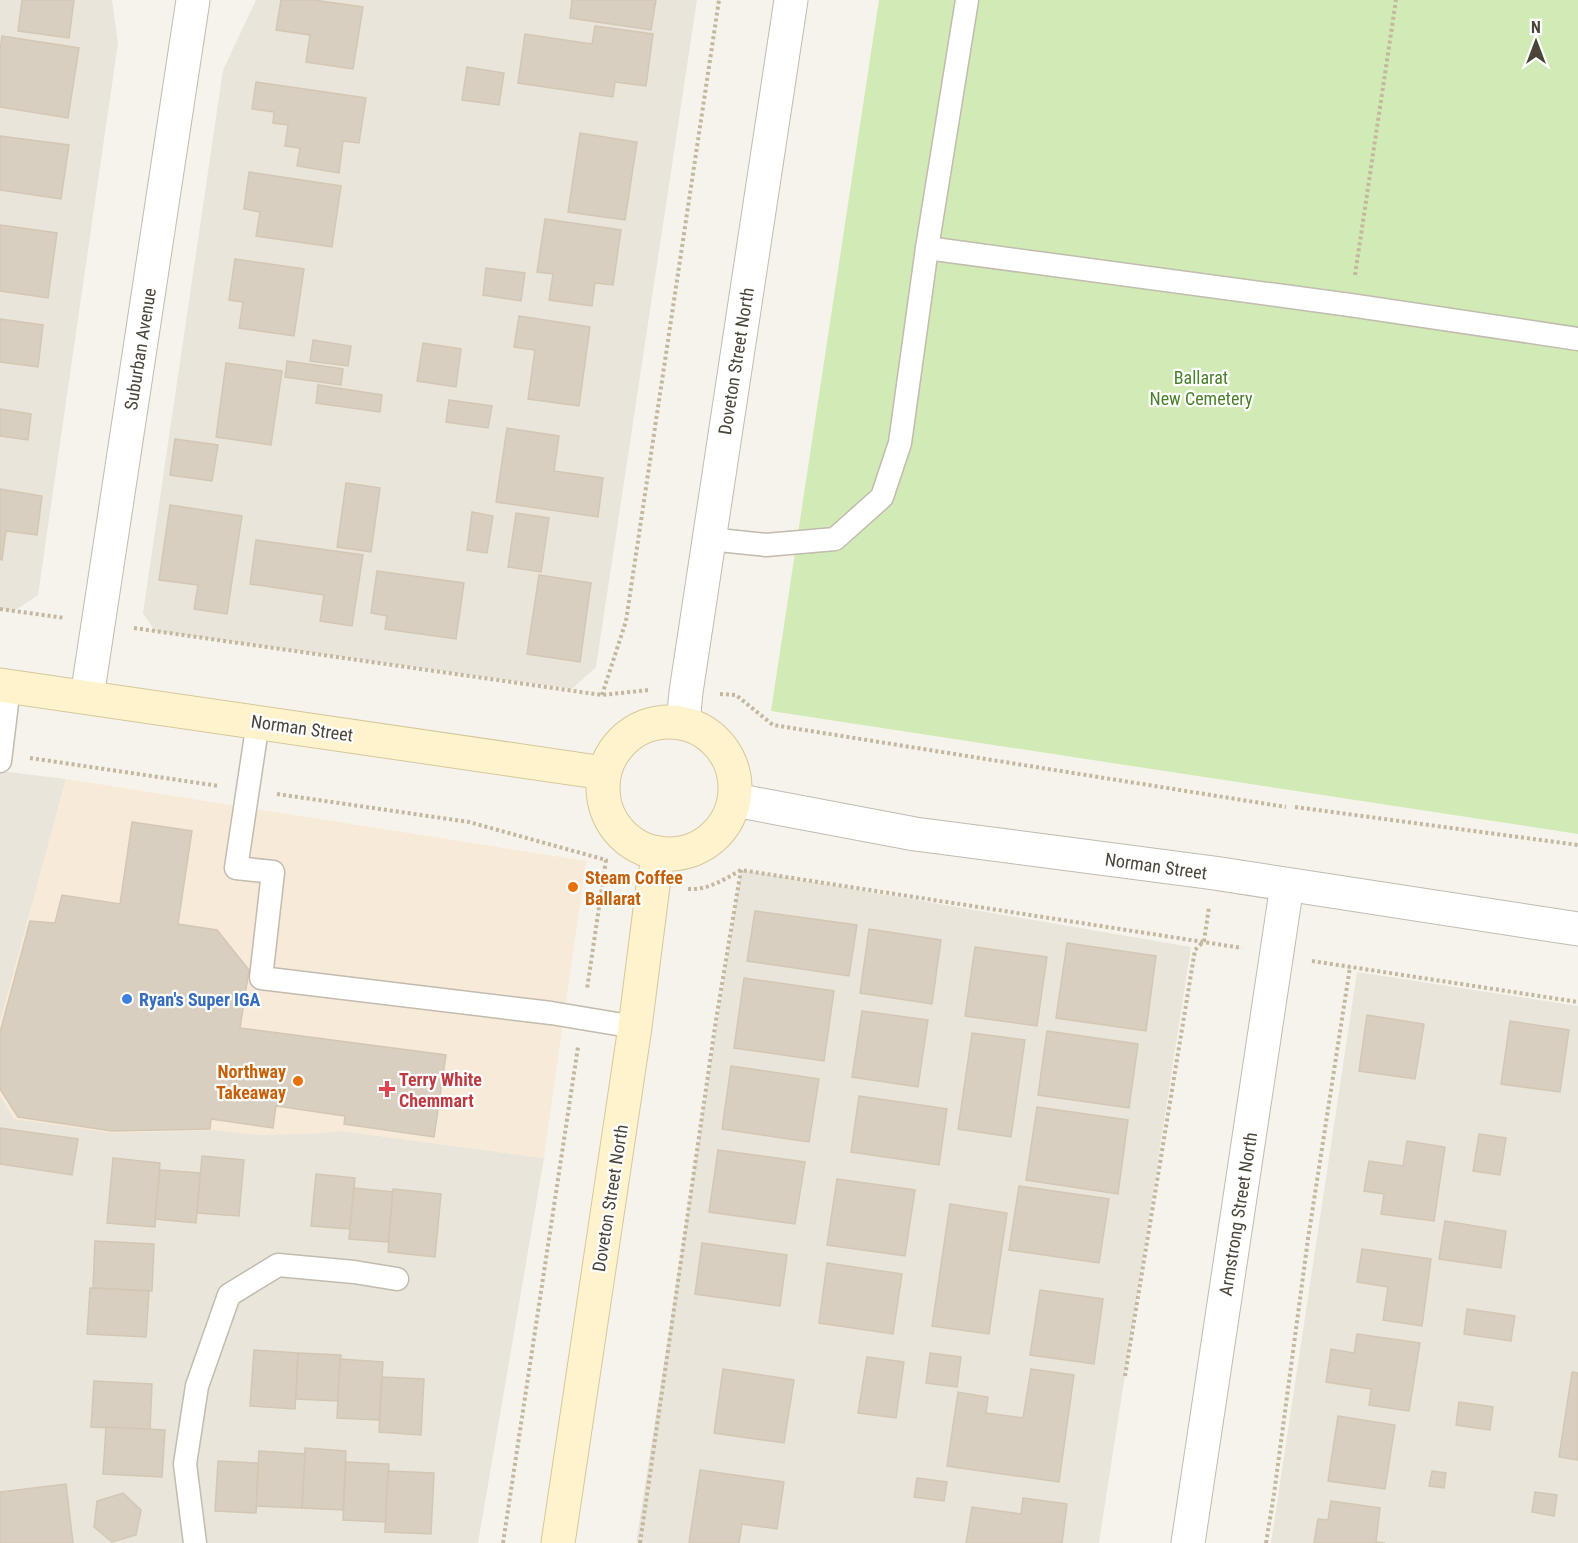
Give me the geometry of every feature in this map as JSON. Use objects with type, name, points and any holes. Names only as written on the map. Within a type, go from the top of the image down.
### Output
[{"type":"main road","name":"Norman Street","points":[[5,686],[604,772]]},
{"type":"main road","points":[[684,707],[703,730],[718,743],[730,760],[735,780],[735,800],[728,819],[716,835],[699,847],[679,853],[659,853],[638,846],[621,833],[609,815],[603,794],[604,772],[612,754],[625,738],[643,727],[663,722],[684,707]]},
{"type":"main road","name":"Doveton Street North","points":[[558,1543],[635,1027],[652,886],[659,853]]},
{"type":"street","name":"Suburban Avenue","points":[[87,697],[193,0]]},
{"type":"street","name":"Doveton Street North","points":[[684,707],[791,0]]},
{"type":"street","name":"Norman Street","points":[[735,800],[915,834],[1214,873],[1578,929]]},
{"type":"street","name":"Armstrong Street North","points":[[1188,1543],[1287,885]]},
{"type":"lane","points":[[709,538],[766,545],[835,539],[882,498],[900,443],[927,248],[967,0]]},
{"type":"lane","points":[[927,248],[1350,305],[1578,339]]},
{"type":"lane","points":[[0,761],[5,686]]},
{"type":"lane","points":[[258,722],[236,868],[273,872],[261,978],[539,1011],[635,1027]]},
{"type":"lane","points":[[195,1543],[185,1464],[197,1386],[229,1295],[278,1265],[354,1272],[397,1279]]},
{"type":"path","points":[[602,695],[626,621],[719,0]]},
{"type":"path","points":[[1350,305],[1396,0]]},
{"type":"path","points":[[0,609],[602,695],[620,695],[642,690],[684,707],[736,695],[773,725],[1286,807]]},
{"type":"path","points":[[67,763],[469,822],[606,860],[503,1543]]},
{"type":"path","points":[[1295,807],[1578,845]]},
{"type":"path","points":[[602,881],[700,890],[741,870],[1204,941],[1350,967],[1578,1002]]},
{"type":"path","points":[[640,1543],[716,1020],[741,870]]},
{"type":"path","points":[[1125,1376],[1195,950],[1204,941],[1214,873]]},
{"type":"path","points":[[1266,1543],[1308,1239],[1350,967]]},
{"type":"shaded area","points":[[0,0],[112,0],[118,43],[38,595],[14,611],[0,609]]},
{"type":"shaded area","points":[[256,0],[697,0],[596,667],[572,689],[155,631],[143,613],[223,70]]},
{"type":"shaded area","points":[[0,771],[66,779],[0,1023]]},
{"type":"shaded area","points":[[66,779],[586,861],[544,1158],[342,1131],[260,1135],[216,1130],[112,1133],[14,1119],[0,1095],[0,1023]]},
{"type":"shaded area","points":[[741,870],[1191,947],[1099,1543],[636,1543]]},
{"type":"shaded area","points":[[1357,972],[1578,1006],[1578,1543],[1271,1543]]},
{"type":"shaded area","points":[[0,1095],[14,1119],[216,1130],[260,1135],[342,1131],[544,1158],[478,1543],[0,1543]]},
{"type":"green space","name":"Ballarat New Cemetery","points":[[879,0],[1578,0],[1578,834],[771,711]]},
{"type":"building","points":[[22,0],[74,0],[69,38],[18,31]]},
{"type":"building","points":[[281,0],[314,0],[363,7],[353,69],[306,62],[310,35],[276,30]]},
{"type":"building","points":[[572,0],[656,0],[651,30],[570,18]]},
{"type":"building","points":[[595,26],[653,34],[646,86],[615,82],[613,97],[518,83],[525,34],[592,44]]},
{"type":"building","points":[[2,36],[79,48],[68,118],[0,107]]},
{"type":"building","points":[[467,67],[504,73],[499,105],[462,100]]},
{"type":"building","points":[[256,82],[366,98],[359,143],[343,141],[339,173],[297,166],[300,148],[285,146],[288,125],[273,123],[274,112],[252,109]]},
{"type":"building","points":[[580,133],[637,142],[625,220],[568,212]]},
{"type":"building","points":[[0,136],[69,145],[61,199],[0,190]]},
{"type":"building","points":[[249,172],[341,186],[332,247],[256,236],[260,212],[244,209]]},
{"type":"building","points":[[545,219],[621,230],[613,285],[595,283],[592,306],[549,300],[553,274],[537,272]]},
{"type":"building","points":[[0,225],[57,233],[48,298],[0,291]]},
{"type":"building","points":[[235,259],[304,269],[294,336],[239,328],[243,302],[229,300]]},
{"type":"building","points":[[486,268],[525,273],[521,301],[483,295]]},
{"type":"building","points":[[519,316],[590,327],[579,406],[528,399],[535,350],[514,347]]},
{"type":"building","points":[[0,319],[43,325],[38,367],[0,362]]},
{"type":"building","points":[[313,340],[351,346],[348,366],[310,361]]},
{"type":"building","points":[[423,343],[461,349],[456,387],[417,381]]},
{"type":"building","points":[[287,361],[343,369],[341,385],[285,377]]},
{"type":"building","points":[[226,363],[282,371],[271,445],[216,437]]},
{"type":"building","points":[[318,385],[382,395],[380,412],[316,403]]},
{"type":"building","points":[[449,400],[492,406],[488,428],[446,422]]},
{"type":"building","points":[[0,409],[31,414],[28,440],[0,436]]},
{"type":"building","points":[[507,428],[559,436],[554,471],[603,478],[598,517],[496,502]]},
{"type":"building","points":[[175,439],[218,445],[212,481],[170,475]]},
{"type":"building","points":[[346,483],[380,488],[371,552],[337,547]]},
{"type":"building","points":[[0,489],[42,496],[37,535],[6,531],[2,560],[0,559]]},
{"type":"building","points":[[170,505],[242,516],[227,614],[194,609],[198,585],[159,580]]},
{"type":"building","points":[[472,512],[493,516],[487,553],[467,550]]},
{"type":"building","points":[[516,513],[549,518],[541,572],[508,567]]},
{"type":"building","points":[[256,540],[363,555],[352,626],[320,621],[324,595],[250,584]]},
{"type":"building","points":[[377,571],[464,583],[456,639],[385,629],[387,616],[371,613]]},
{"type":"building","points":[[539,575],[591,583],[580,662],[527,654]]},
{"type":"building","name":"Ryan's Super IGA","points":[[132,822],[192,831],[178,924],[217,930],[249,970],[240,1028],[446,1055],[434,1137],[344,1124],[345,1116],[276,1106],[273,1128],[211,1119],[210,1129],[112,1131],[18,1117],[0,1089],[0,1032],[30,921],[55,923],[62,895],[120,904]]},
{"type":"building","points":[[755,911],[857,925],[849,976],[747,961]]},
{"type":"building","points":[[869,929],[941,940],[932,1004],[860,993]]},
{"type":"building","points":[[1067,943],[1156,956],[1146,1031],[1056,1018]]},
{"type":"building","points":[[975,947],[1047,957],[1037,1026],[965,1016]]},
{"type":"building","points":[[744,978],[834,991],[824,1061],[734,1048]]},
{"type":"building","points":[[862,1011],[928,1020],[918,1087],[852,1077]]},
{"type":"building","points":[[1367,1015],[1424,1024],[1415,1079],[1359,1071]]},
{"type":"building","points":[[1510,1021],[1569,1030],[1560,1092],[1501,1084]]},
{"type":"building","points":[[1047,1031],[1138,1044],[1129,1108],[1038,1095]]},
{"type":"building","points":[[972,1033],[1025,1040],[1011,1137],[958,1129]]},
{"type":"building","points":[[731,1066],[819,1079],[809,1142],[722,1129]]},
{"type":"building","points":[[859,1096],[947,1109],[939,1165],[851,1152]]},
{"type":"building","points":[[1037,1107],[1128,1120],[1118,1194],[1026,1180]]},
{"type":"building","points":[[0,1128],[78,1139],[72,1175],[0,1164]]},
{"type":"building","points":[[1479,1134],[1506,1138],[1500,1175],[1473,1171]]},
{"type":"building","points":[[1407,1141],[1445,1147],[1434,1221],[1381,1214],[1384,1194],[1364,1191],[1369,1161],[1403,1166]]},
{"type":"building","points":[[718,1150],[805,1162],[795,1224],[709,1212]]},
{"type":"building","points":[[202,1156],[244,1160],[239,1216],[197,1213]]},
{"type":"building","points":[[113,1158],[160,1163],[155,1227],[107,1223]]},
{"type":"building","points":[[160,1170],[200,1173],[196,1223],[155,1219]]},
{"type":"building","points":[[316,1174],[355,1178],[350,1229],[311,1226]]},
{"type":"building","points":[[837,1179],[915,1190],[905,1256],[827,1245]]},
{"type":"building","points":[[1019,1186],[1109,1199],[1099,1263],[1009,1250]]},
{"type":"building","points":[[354,1188],[393,1192],[388,1242],[349,1239]]},
{"type":"building","points":[[393,1189],[441,1194],[435,1257],[388,1252]]},
{"type":"building","points":[[950,1204],[1007,1213],[989,1334],[932,1326]]},
{"type":"building","points":[[1445,1221],[1506,1231],[1501,1268],[1439,1259]]},
{"type":"building","points":[[95,1241],[154,1244],[152,1291],[93,1288]]},
{"type":"building","points":[[702,1243],[787,1255],[780,1306],[695,1294]]},
{"type":"building","points":[[1362,1249],[1431,1259],[1422,1326],[1383,1320],[1388,1287],[1357,1282]]},
{"type":"building","points":[[827,1263],[902,1274],[893,1334],[819,1323]]},
{"type":"building","points":[[90,1288],[149,1291],[146,1337],[87,1334]]},
{"type":"building","points":[[1040,1290],[1103,1299],[1094,1364],[1030,1355]]},
{"type":"building","points":[[1467,1309],[1515,1316],[1511,1341],[1464,1334]]},
{"type":"building","points":[[1357,1334],[1420,1343],[1409,1411],[1369,1405],[1371,1389],[1326,1382],[1331,1349],[1354,1353]]},
{"type":"building","points":[[254,1350],[298,1353],[295,1409],[250,1406]]},
{"type":"building","points":[[298,1353],[341,1355],[338,1401],[296,1399]]},
{"type":"building","points":[[930,1353],[961,1357],[957,1387],[926,1383]]},
{"type":"building","points":[[867,1357],[904,1362],[896,1418],[858,1413]]},
{"type":"building","points":[[340,1359],[383,1362],[379,1420],[337,1418]]},
{"type":"building","points":[[723,1369],[794,1380],[784,1443],[714,1433]]},
{"type":"building","points":[[1031,1369],[1074,1375],[1059,1482],[947,1466],[958,1392],[988,1397],[986,1413],[1023,1418]]},
{"type":"building","points":[[1572,1372],[1578,1373],[1578,1460],[1559,1457]]},
{"type":"building","points":[[382,1377],[424,1379],[421,1435],[379,1432]]},
{"type":"building","points":[[94,1381],[152,1384],[150,1430],[91,1427]]},
{"type":"building","points":[[1459,1402],[1493,1407],[1490,1430],[1456,1425]]},
{"type":"building","points":[[1338,1416],[1395,1425],[1385,1489],[1328,1481]]},
{"type":"building","points":[[106,1427],[165,1430],[162,1477],[103,1474]]},
{"type":"building","points":[[305,1448],[346,1451],[343,1510],[302,1508]]},
{"type":"building","points":[[259,1451],[305,1454],[302,1508],[256,1506]]},
{"type":"building","points":[[218,1461],[258,1463],[256,1513],[215,1511]]},
{"type":"building","points":[[346,1462],[389,1464],[386,1522],[343,1520]]},
{"type":"building","points":[[700,1470],[784,1482],[777,1529],[742,1524],[739,1543],[689,1543]]},
{"type":"building","points":[[388,1471],[434,1473],[431,1534],[385,1532]]},
{"type":"building","points":[[1432,1471],[1446,1473],[1444,1488],[1429,1486]]},
{"type":"building","points":[[917,1478],[947,1482],[944,1501],[914,1497]]},
{"type":"building","points":[[66,1484],[73,1543],[0,1543],[0,1492]]},
{"type":"building","points":[[1535,1492],[1557,1495],[1554,1516],[1532,1512]]},
{"type":"building","points":[[123,1493],[141,1510],[136,1535],[112,1542],[94,1527],[97,1501]]},
{"type":"building","points":[[1023,1498],[1067,1504],[1062,1543],[966,1543],[972,1507],[1021,1514]]},
{"type":"building","points":[[1331,1501],[1380,1508],[1376,1542],[1385,1543],[1314,1543],[1318,1519],[1328,1520]]},
{"type":"place","name":"Steam Coffee Ballarat","points":[[573,887]]},
{"type":"place","name":"Ryan's Super IGA","points":[[127,999]]},
{"type":"place","name":"Northway Takeaway","points":[[298,1081]]},
{"type":"place","name":"Terry White Chemmart","points":[[387,1089]]}]
